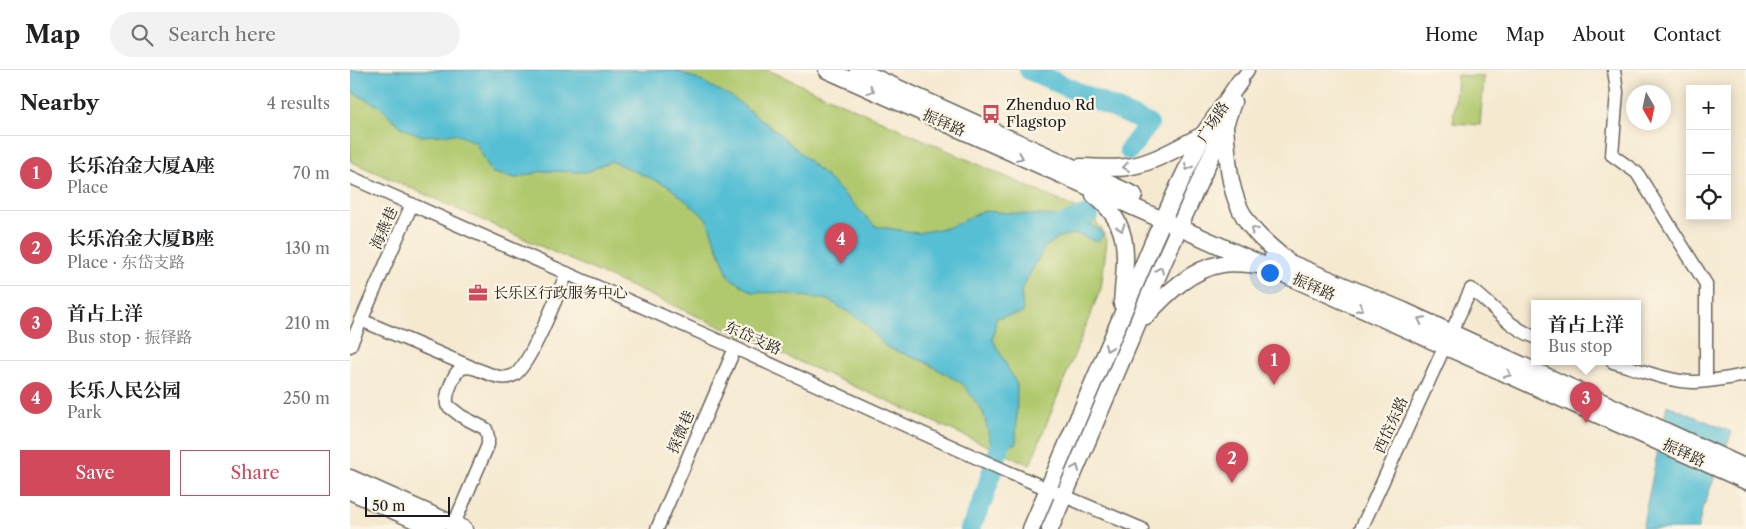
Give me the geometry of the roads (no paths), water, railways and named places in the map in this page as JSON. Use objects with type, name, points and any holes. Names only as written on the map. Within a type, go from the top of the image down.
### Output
[{"type":"main road","name":"振铎路","points":[[827,70],[1166,214],[1269,267],[1447,340],[1655,433],[1724,465],[1746,481]]},
{"type":"main road","name":"振铎路","points":[[858,70],[1073,174]]},
{"type":"main road","name":"广场路","points":[[1050,529],[1244,76]]},
{"type":"main road","name":"广场路","points":[[1031,529],[1166,214],[1203,135],[1244,76]]},
{"type":"main road","points":[[1224,125],[1233,192],[1240,208],[1252,228],[1289,264]]},
{"type":"main road","points":[[1073,174],[1138,165],[1170,152],[1203,135]]},
{"type":"main road","points":[[1073,174],[1106,205],[1119,222],[1125,244],[1121,318]]},
{"type":"main road","name":"振铎路","points":[[1181,221],[1404,312],[1447,340]]},
{"type":"main road","points":[[1138,325],[1161,299],[1183,282],[1201,272],[1222,264],[1246,264],[1269,267]]},
{"type":"main road","name":"振铎路","points":[[1724,465],[1746,468]]},
{"type":"main road","points":[[350,481],[459,527]]},
{"type":"main road","points":[[350,481],[435,529]]},
{"type":"street","points":[[1614,70],[1617,92],[1612,155],[1637,173],[1706,284],[1706,381]]},
{"type":"street","name":"东岱支路","points":[[350,177],[1008,472],[1142,529]]},
{"type":"street","name":"海燕巷","points":[[350,346],[412,204]]},
{"type":"street","points":[[361,320],[473,368],[502,378],[509,377],[523,368],[528,360],[567,273]]},
{"type":"street","name":"西岱东路","points":[[1361,529],[1471,289],[1510,323],[1531,335]]},
{"type":"street","name":"探微巷","points":[[657,529],[735,348]]},
{"type":"street","points":[[1624,365],[1675,380],[1691,382],[1746,375]]},
{"type":"street","points":[[459,527],[488,445],[488,437],[486,429],[461,416],[447,405],[446,396],[457,371],[461,368],[473,368]]},
{"type":"water","points":[[350,70],[673,70],[695,78],[732,97],[782,136],[832,182],[875,226],[918,233],[950,227],[983,211],[1081,218],[1104,233],[1098,242],[1077,234],[1067,235],[1058,238],[1044,248],[1021,290],[1023,313],[996,318],[993,340],[1017,385],[1016,444],[991,444],[983,412],[963,384],[925,362],[886,347],[863,321],[828,300],[781,293],[752,292],[729,277],[706,218],[668,186],[611,161],[587,172],[543,171],[516,178],[492,173],[475,142],[455,134],[422,136],[402,128],[379,106],[350,91]]},
{"type":"water","points":[[1667,405],[1732,432],[1702,510],[1698,529],[1642,529]]},
{"type":"waterway","points":[[1029,70],[1149,124],[1129,150]]},
{"type":"waterway","points":[[1054,227],[1089,214]]},
{"type":"waterway","points":[[970,529],[983,500],[1001,442],[998,418]]},
{"type":"place","name":"Zhenduo Rd Flagstop","points":[[991,114]]},
{"type":"place","name":"长乐人民公园","points":[[841,264]]},
{"type":"place","name":"长乐区行政服务中心","points":[[478,293]]},
{"type":"place","name":"长乐冶金大厦A座","points":[[1274,385]]},
{"type":"place","name":"首占上洋","points":[[1586,423]]},
{"type":"place","name":"长乐冶金大厦B座","points":[[1232,483]]}]
